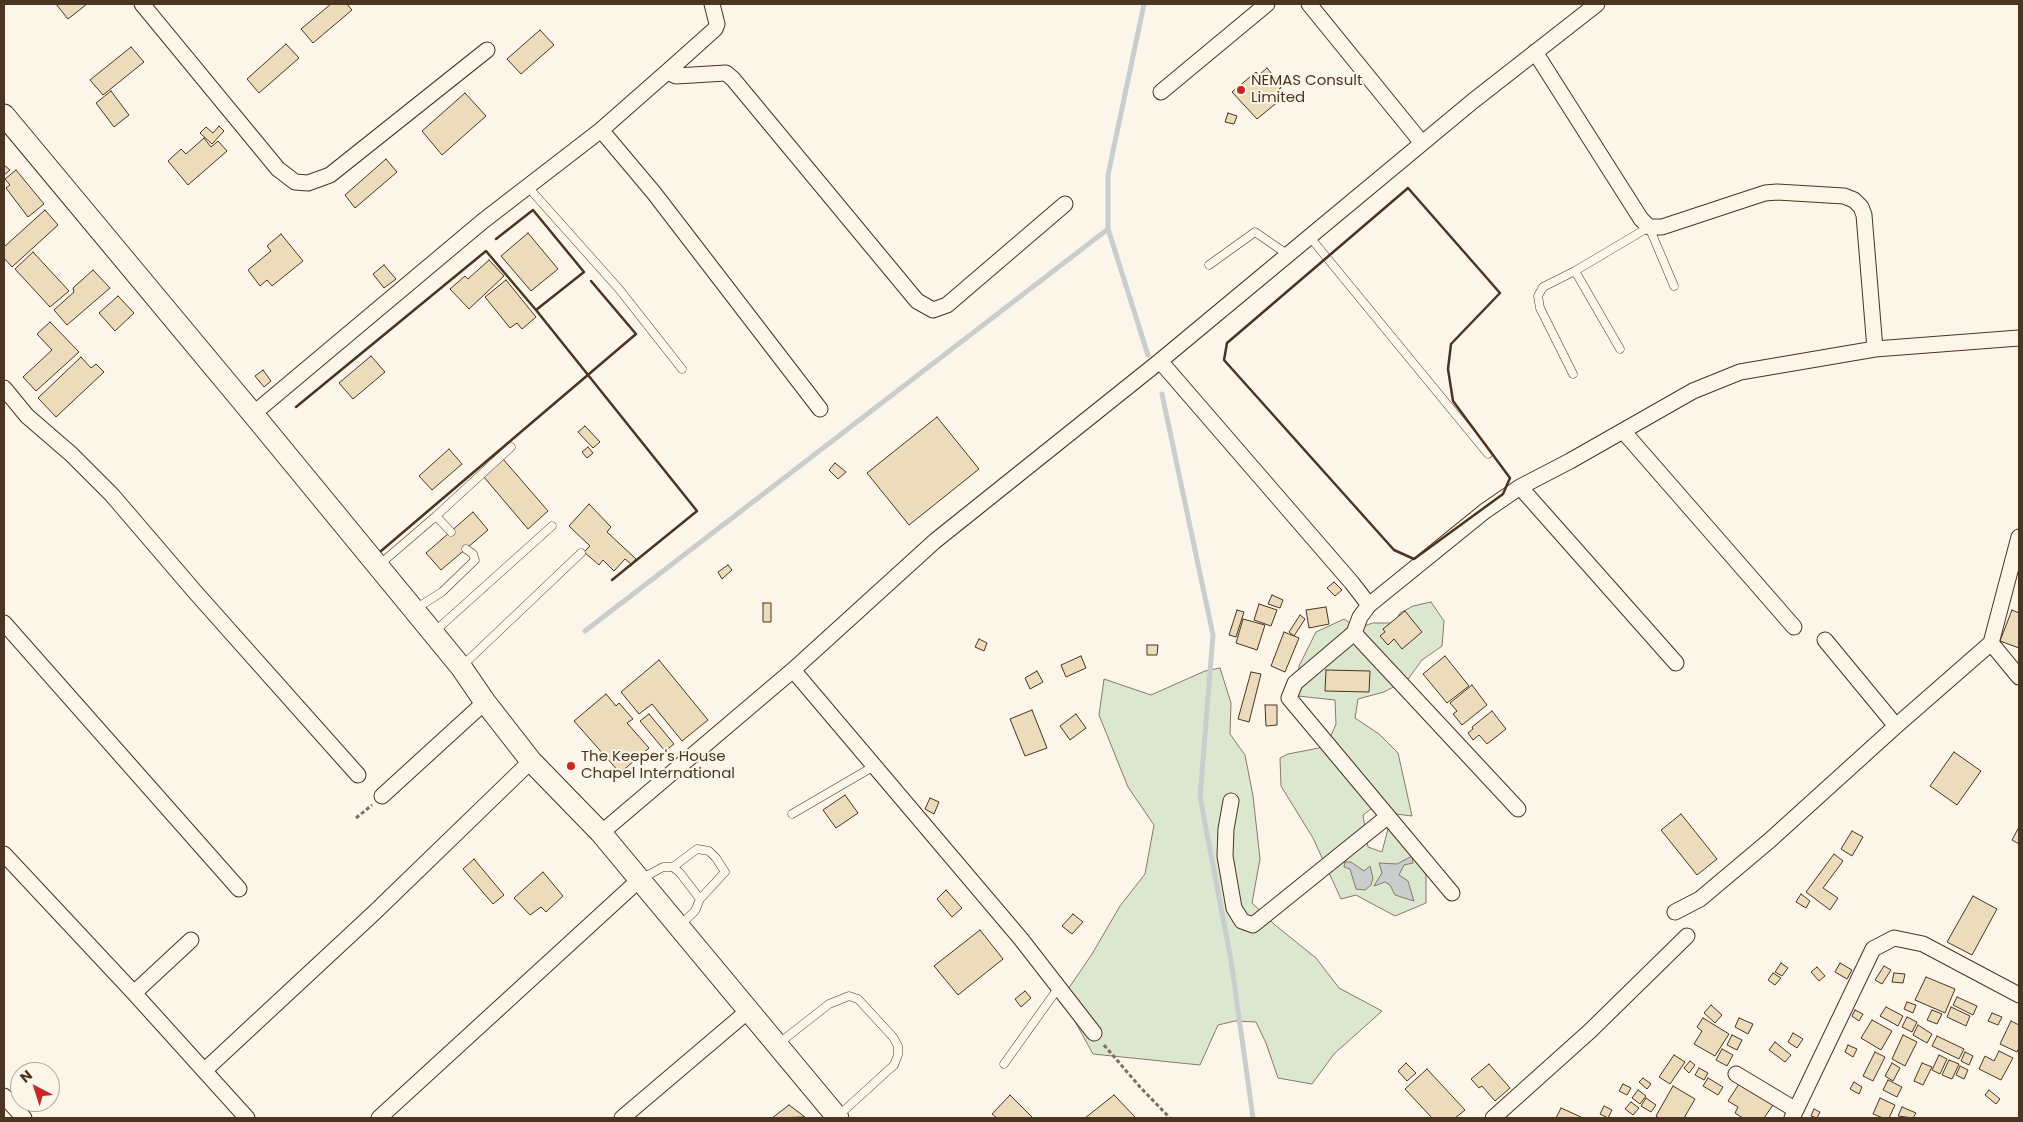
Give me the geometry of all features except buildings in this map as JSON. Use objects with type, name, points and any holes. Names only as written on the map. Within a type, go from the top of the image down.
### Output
[{"type":"street","points":[[142,4],[278,169],[295,182],[308,183],[330,175],[487,50]]},
{"type":"street","points":[[253,414],[482,221],[602,130],[668,72],[715,29],[717,24],[712,4]]},
{"type":"street","points":[[1161,92],[1267,4]]},
{"type":"street","points":[[1309,4],[1422,144]]},
{"type":"street","points":[[601,833],[793,670],[935,542],[1160,361],[1309,236],[1535,52],[1597,4]]},
{"type":"street","points":[[1535,52],[1641,219],[1649,227],[1662,227],[1765,193],[1844,196],[1854,200],[1861,207],[1864,215],[1876,349]]},
{"type":"street","points":[[668,72],[676,76],[726,73],[733,79],[917,301],[932,310],[947,305],[1065,204]]},
{"type":"street","points":[[4,115],[461,667],[485,702],[531,760],[601,833],[837,1118]]},
{"type":"street","points":[[602,130],[654,193],[820,409]]},
{"type":"street","points":[[1452,893],[1288,698],[1294,683],[1354,633],[1360,617],[1369,605],[1485,511],[1520,487],[1693,391],[1740,372],[1876,349],[2019,338]]},
{"type":"street","points":[[1160,361],[1369,605]]},
{"type":"street","points":[[4,388],[27,416],[71,454],[112,495],[196,593],[358,775]]},
{"type":"street","points":[[1623,431],[1794,627]]},
{"type":"street","points":[[1520,487],[1676,663]]},
{"type":"street","points":[[1675,912],[1700,899],[1769,841],[1991,643],[2019,537]]},
{"type":"street","points":[[4,623],[239,889]]},
{"type":"street","points":[[1354,633],[1518,809]]},
{"type":"street","points":[[1825,640],[1896,726]]},
{"type":"street","points":[[1991,643],[2019,677]]},
{"type":"street","points":[[793,670],[1022,938],[1094,1033]]},
{"type":"street","points":[[382,796],[485,702]]},
{"type":"street","points":[[204,1070],[375,912],[531,760]]},
{"type":"street","points":[[1232,801],[1226,829],[1225,856],[1234,908],[1242,921],[1253,925],[1388,817]]},
{"type":"street","points":[[4,854],[248,1118]]},
{"type":"street","points":[[379,1118],[639,880]]},
{"type":"street","points":[[1493,1118],[1590,1031],[1687,936]]},
{"type":"street","points":[[1736,1074],[1794,1114],[1873,949],[1894,938],[1923,944],[2019,995]]},
{"type":"street","points":[[134,993],[191,940]]},
{"type":"street","points":[[622,1118],[748,1011]]},
{"type":"street","points":[[4,1096],[24,1118]]},
{"type":"lane","points":[[528,187],[620,289],[682,369]]},
{"type":"lane","points":[[1573,374],[1540,308],[1538,296],[1543,287],[1575,271],[1649,227],[1674,286]]},
{"type":"lane","points":[[1209,265],[1255,232],[1288,254]]},
{"type":"lane","points":[[1309,236],[1488,454]]},
{"type":"lane","points":[[1575,271],[1620,349]]},
{"type":"lane","points":[[378,566],[511,448]]},
{"type":"lane","points":[[436,516],[451,532]]},
{"type":"lane","points":[[433,634],[552,526]]},
{"type":"lane","points":[[413,610],[442,592],[475,560],[473,554],[466,549]]},
{"type":"lane","points":[[461,667],[581,553]]},
{"type":"lane","points":[[792,814],[876,765]]},
{"type":"lane","points":[[673,868],[697,849],[709,851],[716,858],[724,872],[700,899],[695,911],[678,927]]},
{"type":"lane","points":[[639,880],[663,867],[673,868],[700,899]]},
{"type":"lane","points":[[1004,1064],[1059,987]]},
{"type":"lane","points":[[777,1045],[829,1004],[848,996],[858,998],[893,1037],[898,1046],[898,1055],[894,1065],[837,1118]]},
{"type":"path","points":[[1094,1033],[1140,1087],[1170,1118]]},
{"type":"green space","points":[[1431,602],[1444,621],[1442,646],[1422,660],[1408,679],[1384,692],[1358,699],[1355,718],[1379,734],[1398,753],[1412,816],[1396,814],[1375,806],[1363,815],[1368,847],[1382,852],[1389,825],[1413,848],[1426,875],[1426,903],[1395,916],[1356,895],[1341,899],[1313,838],[1281,786],[1280,758],[1288,754],[1319,748],[1329,740],[1336,724],[1335,700],[1298,696],[1299,666],[1316,632],[1344,619],[1357,628],[1373,623],[1395,623],[1400,613],[1413,606]]},
{"type":"green space","points":[[1220,668],[1231,703],[1230,734],[1245,755],[1253,796],[1260,859],[1252,903],[1275,925],[1316,958],[1339,988],[1382,1011],[1334,1054],[1312,1084],[1278,1078],[1266,1043],[1256,1022],[1235,1021],[1218,1025],[1200,1065],[1093,1054],[1062,998],[1092,954],[1120,906],[1145,874],[1154,825],[1128,787],[1099,715],[1104,679],[1151,695],[1205,671]]},
{"type":"shaded area","points":[[1412,856],[1413,863],[1404,865],[1399,875],[1408,881],[1414,901],[1395,895],[1390,885],[1385,882],[1374,886],[1382,873],[1379,863],[1397,864]]},
{"type":"shaded area","points":[[1345,862],[1351,862],[1364,871],[1370,866],[1373,878],[1371,885],[1365,890],[1356,889],[1350,869],[1344,867]]},
{"type":"waterway","points":[[1144,4],[1108,175],[1108,229],[1148,355]]},
{"type":"waterway","points":[[585,631],[1108,229]]},
{"type":"waterway","points":[[1162,394],[1213,635],[1200,797],[1231,960],[1253,1118]]},
{"type":"wall","points":[[1408,188],[1500,293],[1451,344],[1448,369],[1453,401],[1510,478],[1503,494],[1414,559],[1394,550],[1224,360],[1227,343],[1408,188]]},
{"type":"wall","points":[[296,407],[486,251],[536,310],[584,272],[533,210],[496,239]]},
{"type":"wall","points":[[381,551],[636,334],[591,281]]},
{"type":"wall","points":[[536,310],[697,511],[612,580]]},
{"type":"place","name":"NEMAS Consult Limited","points":[[1241,90]]},
{"type":"place","name":"The Keeper's House Chapel International","points":[[571,766]]}]
